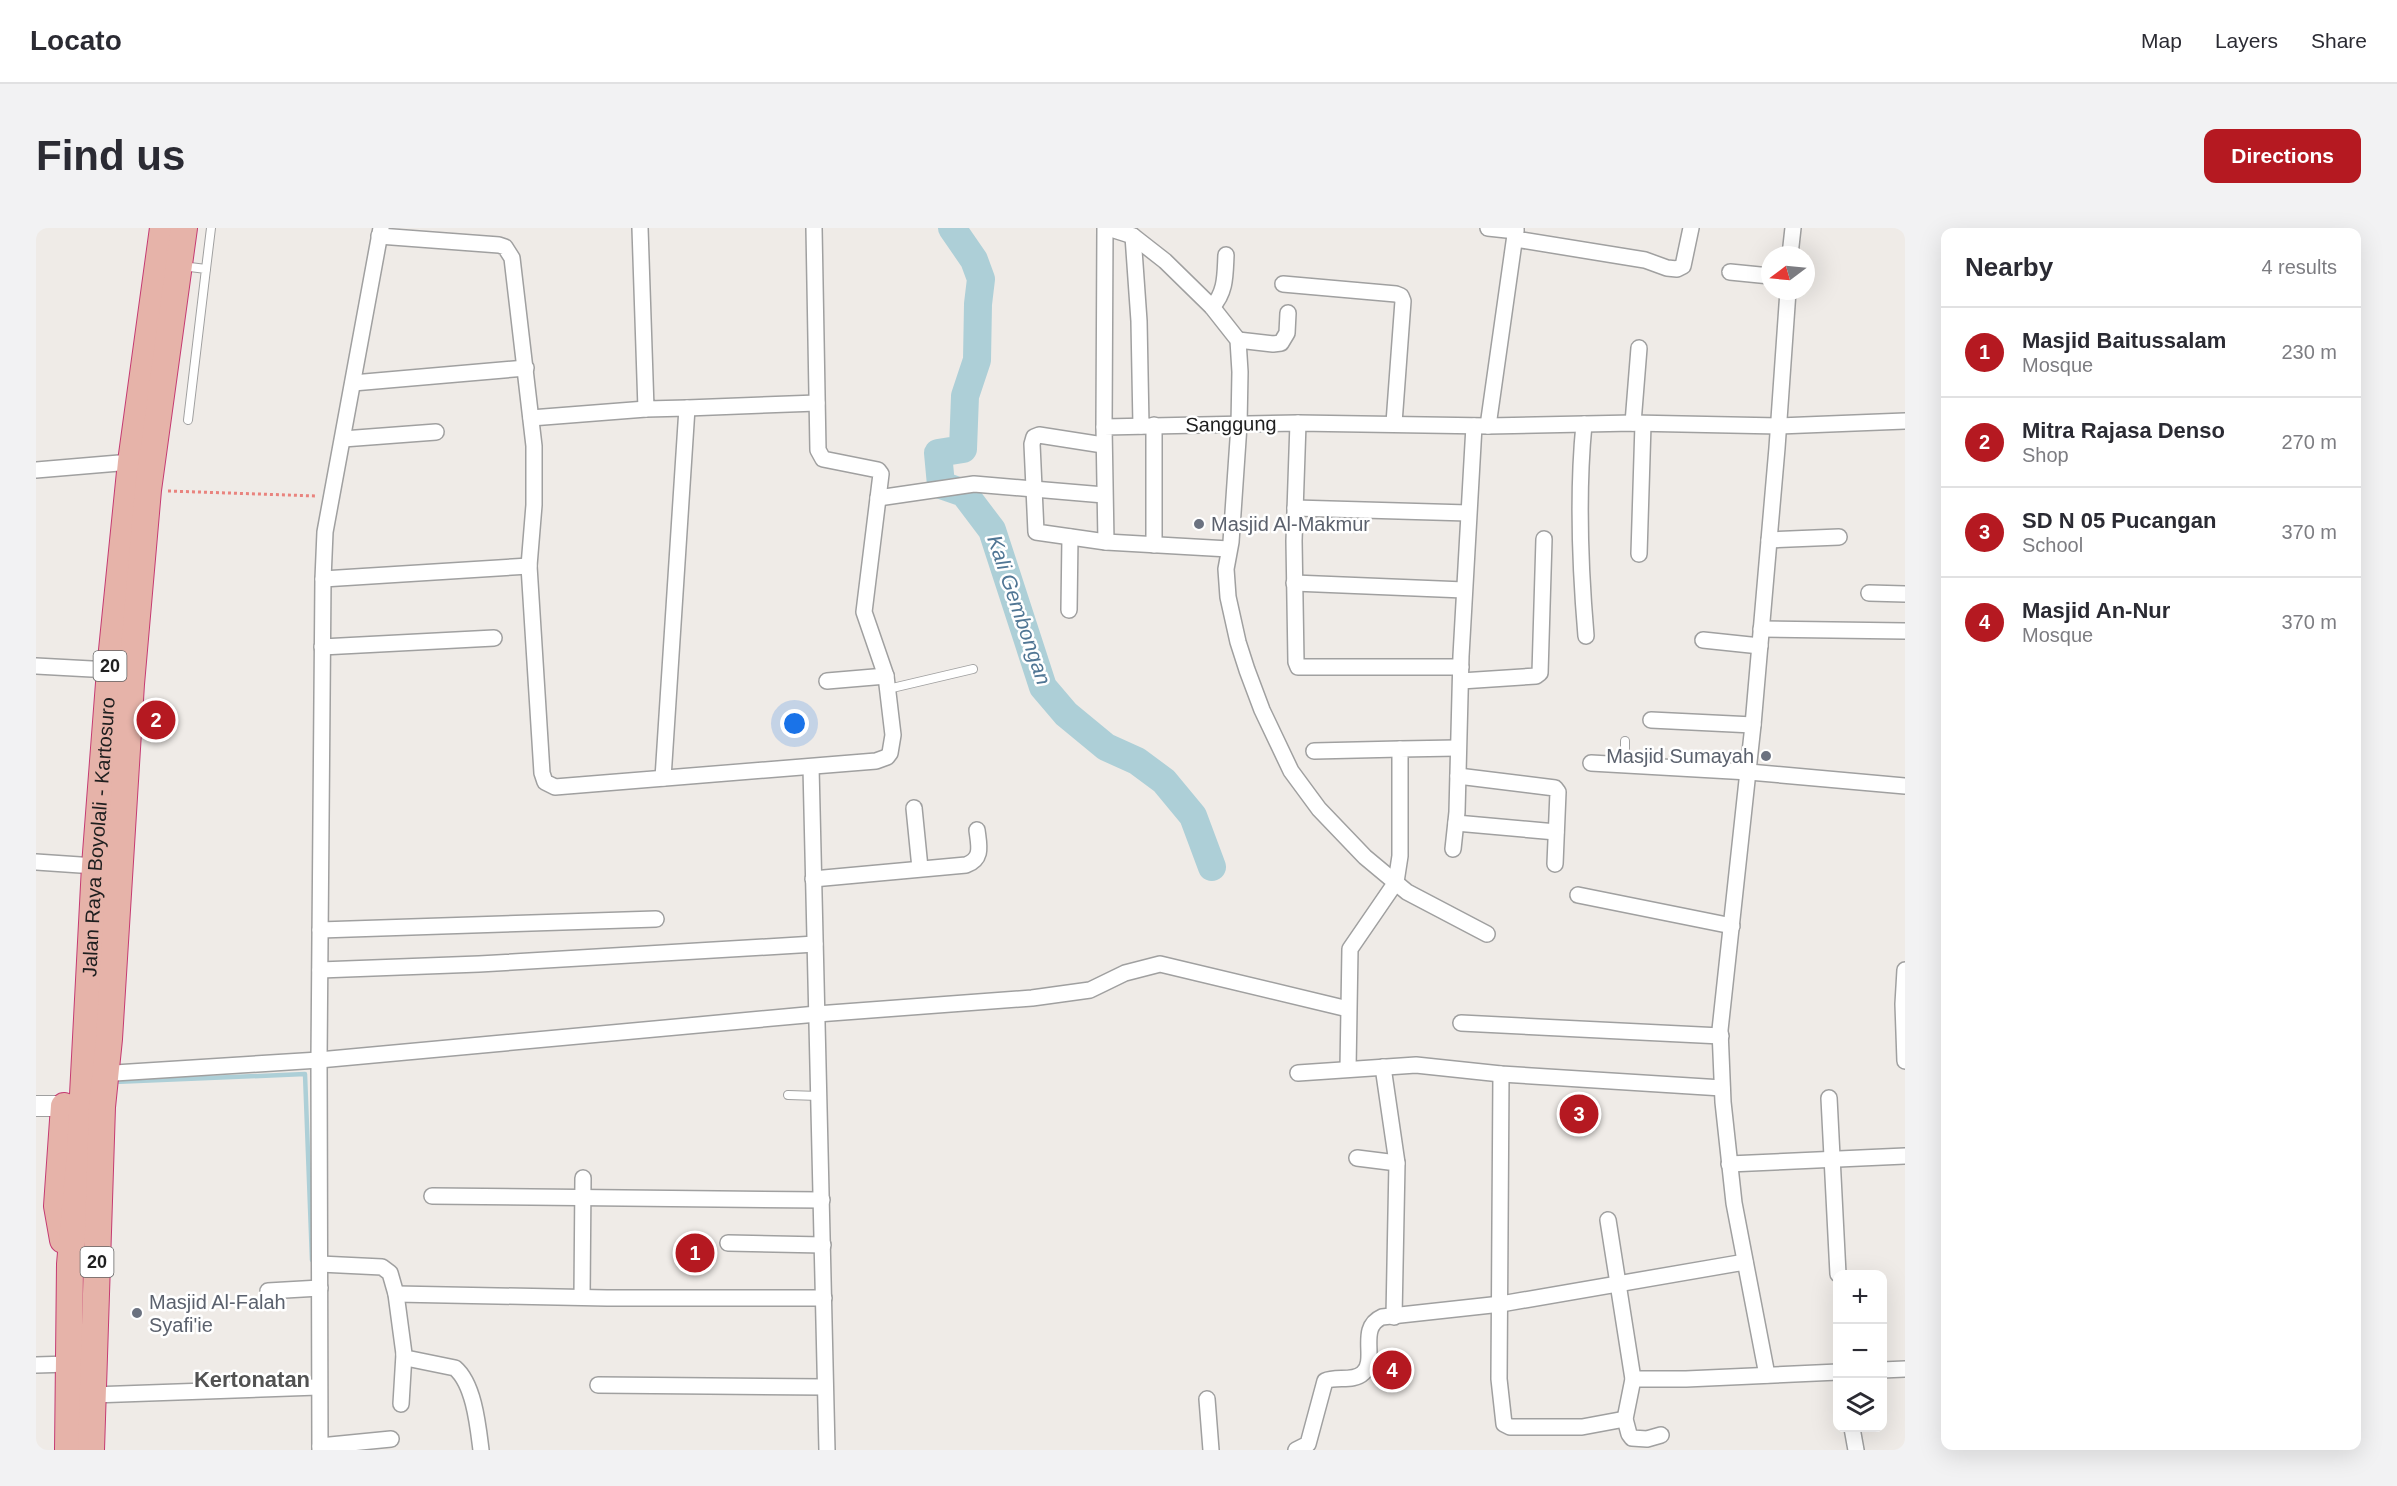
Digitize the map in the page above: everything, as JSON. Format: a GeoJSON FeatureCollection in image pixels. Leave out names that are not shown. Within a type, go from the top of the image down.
{"type":"FeatureCollection","features":[{"type":"Feature","properties":{"kind":"highway","name":"Jalan Raya Boyolali - Kartosuro"},"geometry":{"type":"LineString","coordinates":[[91,1450],[93,1395],[83,1106],[94,1074],[130,695],[168,264],[163,228]]}},
{"type":"Feature","properties":{"kind":"highway","name":"Jalan Raya Boyolali - Kartosuro"},"geometry":{"type":"LineString","coordinates":[[94,1074],[95,866],[110,670],[131,462],[168,264],[184,228]]}},
{"type":"Feature","properties":{"kind":"highway","name":"20"},"geometry":{"type":"LineString","coordinates":[[68,1450],[70,1264],[60,1230],[57,1206],[83,1106]]}},
{"type":"Feature","properties":{"kind":"street"},"geometry":{"type":"LineString","coordinates":[[640,228],[645,409]]}},
{"type":"Feature","properties":{"kind":"street"},"geometry":{"type":"LineString","coordinates":[[391,1439],[320,1448],[315,1288],[320,1264],[319,1060],[325,532],[380,232],[505,247],[510,254],[514,268],[526,369],[535,467],[529,566],[542,773],[544,780],[555,787],[811,767],[876,761],[887,757],[893,735],[887,682],[864,612],[881,474],[879,471],[824,459],[817,447],[814,228]]}},
{"type":"Feature","properties":{"kind":"street"},"geometry":{"type":"LineString","coordinates":[[1106,543],[1103,445],[1106,228],[1133,236],[1165,261],[1212,307],[1238,340],[1239,425],[1226,569],[1228,597],[1238,642],[1262,710],[1291,771],[1319,809],[1365,857],[1407,892],[1487,934]]}},
{"type":"Feature","properties":{"kind":"street"},"geometry":{"type":"LineString","coordinates":[[1488,228],[1644,260],[1676,269],[1683,266],[1691,228]]}},
{"type":"Feature","properties":{"kind":"street"},"geometry":{"type":"LineString","coordinates":[[1792,246],[1793,228]]}},
{"type":"Feature","properties":{"kind":"street"},"geometry":{"type":"LineString","coordinates":[[1453,849],[1468,513],[1481,426],[1516,233]]}},
{"type":"Feature","properties":{"kind":"street"},"geometry":{"type":"LineString","coordinates":[[1133,236],[1154,545]]}},
{"type":"Feature","properties":{"kind":"street"},"geometry":{"type":"LineString","coordinates":[[1212,307],[1221,298],[1226,255]]}},
{"type":"Feature","properties":{"kind":"street"},"geometry":{"type":"LineString","coordinates":[[1731,272],[1761,275]]}},
{"type":"Feature","properties":{"kind":"street"},"geometry":{"type":"LineString","coordinates":[[1283,285],[1396,294],[1402,297],[1394,423]]}},
{"type":"Feature","properties":{"kind":"street"},"geometry":{"type":"LineString","coordinates":[[1767,1375],[1734,1203],[1722,1088],[1721,1028],[1754,725],[1787,300]]}},
{"type":"Feature","properties":{"kind":"street"},"geometry":{"type":"LineString","coordinates":[[1238,340],[1281,343],[1287,333],[1288,313]]}},
{"type":"Feature","properties":{"kind":"street"},"geometry":{"type":"LineString","coordinates":[[1639,348],[1640,554]]}},
{"type":"Feature","properties":{"kind":"street"},"geometry":{"type":"LineString","coordinates":[[353,383],[526,369]]}},
{"type":"Feature","properties":{"kind":"street"},"geometry":{"type":"LineString","coordinates":[[531,418],[645,409],[817,403]]}},
{"type":"Feature","properties":{"kind":"street"},"geometry":{"type":"LineString","coordinates":[[663,778],[687,408]]}},
{"type":"Feature","properties":{"kind":"street","name":"Sanggung"},"geometry":{"type":"LineString","coordinates":[[1104,427],[1298,423],[1481,426],[1584,424],[1779,426],[1905,422]]}},
{"type":"Feature","properties":{"kind":"street"},"geometry":{"type":"LineString","coordinates":[[1298,423],[1294,583],[1298,667],[1536,676],[1540,673],[1544,539]]}},
{"type":"Feature","properties":{"kind":"street"},"geometry":{"type":"LineString","coordinates":[[1584,424],[1581,459],[1580,569],[1586,636]]}},
{"type":"Feature","properties":{"kind":"street"},"geometry":{"type":"LineString","coordinates":[[343,439],[436,432]]}},
{"type":"Feature","properties":{"kind":"street"},"geometry":{"type":"LineString","coordinates":[[1103,445],[1035,436],[1032,444],[1035,532],[1106,543],[1229,549]]}},
{"type":"Feature","properties":{"kind":"street"},"geometry":{"type":"LineString","coordinates":[[36,470],[131,462]]}},
{"type":"Feature","properties":{"kind":"street"},"geometry":{"type":"LineString","coordinates":[[878,498],[974,484],[1104,495]]}},
{"type":"Feature","properties":{"kind":"street"},"geometry":{"type":"LineString","coordinates":[[1295,508],[1468,513]]}},
{"type":"Feature","properties":{"kind":"street"},"geometry":{"type":"LineString","coordinates":[[1069,610],[1070,537]]}},
{"type":"Feature","properties":{"kind":"street"},"geometry":{"type":"LineString","coordinates":[[1769,540],[1839,537]]}},
{"type":"Feature","properties":{"kind":"street"},"geometry":{"type":"LineString","coordinates":[[323,579],[529,566]]}},
{"type":"Feature","properties":{"kind":"street"},"geometry":{"type":"LineString","coordinates":[[1294,583],[1464,590]]}},
{"type":"Feature","properties":{"kind":"street"},"geometry":{"type":"LineString","coordinates":[[1869,593],[1905,594]]}},
{"type":"Feature","properties":{"kind":"street"},"geometry":{"type":"LineString","coordinates":[[1761,629],[1905,631]]}},
{"type":"Feature","properties":{"kind":"street"},"geometry":{"type":"LineString","coordinates":[[322,647],[494,638]]}},
{"type":"Feature","properties":{"kind":"street"},"geometry":{"type":"LineString","coordinates":[[1703,640],[1760,646]]}},
{"type":"Feature","properties":{"kind":"street"},"geometry":{"type":"LineString","coordinates":[[36,666],[110,670]]}},
{"type":"Feature","properties":{"kind":"street"},"geometry":{"type":"LineString","coordinates":[[827,681],[887,682]]}},
{"type":"Feature","properties":{"kind":"street"},"geometry":{"type":"LineString","coordinates":[[1651,720],[1754,725]]}},
{"type":"Feature","properties":{"kind":"street"},"geometry":{"type":"LineString","coordinates":[[1314,751],[1457,748]]}},
{"type":"Feature","properties":{"kind":"street"},"geometry":{"type":"LineString","coordinates":[[1348,1069],[1350,949],[1396,882],[1400,856],[1400,749]]}},
{"type":"Feature","properties":{"kind":"street"},"geometry":{"type":"LineString","coordinates":[[1591,763],[1749,772],[1905,786]]}},
{"type":"Feature","properties":{"kind":"street"},"geometry":{"type":"LineString","coordinates":[[811,767],[827,1450]]}},
{"type":"Feature","properties":{"kind":"street"},"geometry":{"type":"LineString","coordinates":[[1458,776],[1554,787],[1558,792],[1555,864]]}},
{"type":"Feature","properties":{"kind":"street"},"geometry":{"type":"LineString","coordinates":[[914,808],[920,868]]}},
{"type":"Feature","properties":{"kind":"street"},"geometry":{"type":"LineString","coordinates":[[1455,823],[1556,832]]}},
{"type":"Feature","properties":{"kind":"street"},"geometry":{"type":"LineString","coordinates":[[813,879],[966,865],[975,862],[978,856],[977,830]]}},
{"type":"Feature","properties":{"kind":"street"},"geometry":{"type":"LineString","coordinates":[[36,862],[95,866]]}},
{"type":"Feature","properties":{"kind":"street"},"geometry":{"type":"LineString","coordinates":[[1578,895],[1732,926]]}},
{"type":"Feature","properties":{"kind":"street"},"geometry":{"type":"LineString","coordinates":[[320,930],[656,919]]}},
{"type":"Feature","properties":{"kind":"street"},"geometry":{"type":"LineString","coordinates":[[320,970],[491,963],[815,944]]}},
{"type":"Feature","properties":{"kind":"street"},"geometry":{"type":"LineString","coordinates":[[94,1074],[319,1060],[817,1014],[1076,993],[1090,990],[1125,973],[1160,964],[1348,1009]]}},
{"type":"Feature","properties":{"kind":"street"},"geometry":{"type":"LineString","coordinates":[[1905,970],[1903,1017],[1905,1061]]}},
{"type":"Feature","properties":{"kind":"street"},"geometry":{"type":"LineString","coordinates":[[1461,1023],[1721,1028]]}},
{"type":"Feature","properties":{"kind":"street"},"geometry":{"type":"LineString","coordinates":[[1298,1073],[1416,1065],[1501,1074],[1722,1088]]}},
{"type":"Feature","properties":{"kind":"street"},"geometry":{"type":"LineString","coordinates":[[1383,1067],[1397,1163],[1394,1317]]}},
{"type":"Feature","properties":{"kind":"street"},"geometry":{"type":"LineString","coordinates":[[1501,1074],[1499,1379],[1504,1424],[1510,1427],[1582,1427],[1625,1419]]}},
{"type":"Feature","properties":{"kind":"street"},"geometry":{"type":"LineString","coordinates":[[1829,1098],[1838,1270]]}},
{"type":"Feature","properties":{"kind":"street"},"geometry":{"type":"LineString","coordinates":[[36,1107],[83,1106]]}},
{"type":"Feature","properties":{"kind":"street"},"geometry":{"type":"LineString","coordinates":[[1729,1164],[1905,1156]]}},
{"type":"Feature","properties":{"kind":"street"},"geometry":{"type":"LineString","coordinates":[[1357,1158],[1397,1163]]}},
{"type":"Feature","properties":{"kind":"street"},"geometry":{"type":"LineString","coordinates":[[582,1297],[584,1178]]}},
{"type":"Feature","properties":{"kind":"street"},"geometry":{"type":"LineString","coordinates":[[432,1197],[822,1200]]}},
{"type":"Feature","properties":{"kind":"street"},"geometry":{"type":"LineString","coordinates":[[1608,1220],[1633,1379],[1625,1419],[1632,1438],[1647,1439],[1661,1435]]}},
{"type":"Feature","properties":{"kind":"street"},"geometry":{"type":"LineString","coordinates":[[728,1243],[823,1245]]}},
{"type":"Feature","properties":{"kind":"street"},"geometry":{"type":"LineString","coordinates":[[1296,1450],[1306,1447],[1324,1384],[1329,1379],[1357,1377],[1364,1373],[1367,1367],[1371,1324],[1382,1317],[1500,1304],[1745,1262]]}},
{"type":"Feature","properties":{"kind":"street"},"geometry":{"type":"LineString","coordinates":[[320,1264],[387,1269],[390,1273],[396,1294],[404,1354],[401,1404]]}},
{"type":"Feature","properties":{"kind":"street"},"geometry":{"type":"LineString","coordinates":[[268,1291],[315,1288]]}},
{"type":"Feature","properties":{"kind":"street"},"geometry":{"type":"LineString","coordinates":[[396,1294],[824,1298]]}},
{"type":"Feature","properties":{"kind":"street"},"geometry":{"type":"LineString","coordinates":[[404,1354],[406,1358],[455,1368],[460,1372],[469,1387],[481,1450]]}},
{"type":"Feature","properties":{"kind":"street"},"geometry":{"type":"LineString","coordinates":[[36,1365],[69,1364]]}},
{"type":"Feature","properties":{"kind":"street"},"geometry":{"type":"LineString","coordinates":[[1887,1370],[1905,1369]]}},
{"type":"Feature","properties":{"kind":"street"},"geometry":{"type":"LineString","coordinates":[[1633,1379],[1833,1372]]}},
{"type":"Feature","properties":{"kind":"street"},"geometry":{"type":"LineString","coordinates":[[598,1385],[824,1387]]}},
{"type":"Feature","properties":{"kind":"street"},"geometry":{"type":"LineString","coordinates":[[93,1395],[318,1386]]}},
{"type":"Feature","properties":{"kind":"street"},"geometry":{"type":"LineString","coordinates":[[1207,1399],[1210,1450]]}},
{"type":"Feature","properties":{"kind":"street"},"geometry":{"type":"LineString","coordinates":[[1853,1432],[1856,1450]]}},
{"type":"Feature","properties":{"kind":"lane"},"geometry":{"type":"LineString","coordinates":[[188,420],[211,228]]}},
{"type":"Feature","properties":{"kind":"lane"},"geometry":{"type":"LineString","coordinates":[[168,264],[206,269]]}},
{"type":"Feature","properties":{"kind":"lane"},"geometry":{"type":"LineString","coordinates":[[887,682],[973,669]]}},
{"type":"Feature","properties":{"kind":"lane"},"geometry":{"type":"LineString","coordinates":[[1625,741],[1625,764]]}},
{"type":"Feature","properties":{"kind":"lane"},"geometry":{"type":"LineString","coordinates":[[788,1095],[819,1096]]}},
{"type":"Feature","properties":{"kind":"path"},"geometry":{"type":"LineString","coordinates":[[148,490],[331,496]]}},
{"type":"Feature","properties":{"kind":"waterway","name":"Kali Gembongan"},"geometry":{"type":"LineString","coordinates":[[952,228],[974,260],[981,279],[977,360],[965,396],[963,449],[938,453],[941,485],[964,493],[992,530],[1043,687],[1066,714],[1106,747],[1137,761],[1164,781],[1193,816],[1212,867]]}},
{"type":"Feature","properties":{"kind":"waterway"},"geometry":{"type":"LineString","coordinates":[[114,1082],[305,1074],[312,1260]]}},
{"type":"Feature","properties":{"kind":"place","name":"Masjid Al-Makmur"},"geometry":{"type":"Point","coordinates":[1199,524]}},
{"type":"Feature","properties":{"kind":"place","name":"Mitra Rajasa Denso"},"geometry":{"type":"Point","coordinates":[156,720]}},
{"type":"Feature","properties":{"kind":"place","name":"Masjid Sumayah"},"geometry":{"type":"Point","coordinates":[1766,756]}},
{"type":"Feature","properties":{"kind":"place","name":"SD N 05 Pucangan"},"geometry":{"type":"Point","coordinates":[1579,1114]}},
{"type":"Feature","properties":{"kind":"place","name":"Masjid Baitussalam"},"geometry":{"type":"Point","coordinates":[695,1253]}},
{"type":"Feature","properties":{"kind":"place","name":"Masjid Al-Falah Syafi'ie"},"geometry":{"type":"Point","coordinates":[137,1313]}},
{"type":"Feature","properties":{"kind":"place","name":"Masjid An-Nur"},"geometry":{"type":"Point","coordinates":[1392,1370]}},
{"type":"Feature","properties":{"kind":"district","name":"Kertonatan"},"geometry":{"type":"Point","coordinates":[252,1379]}}]}
